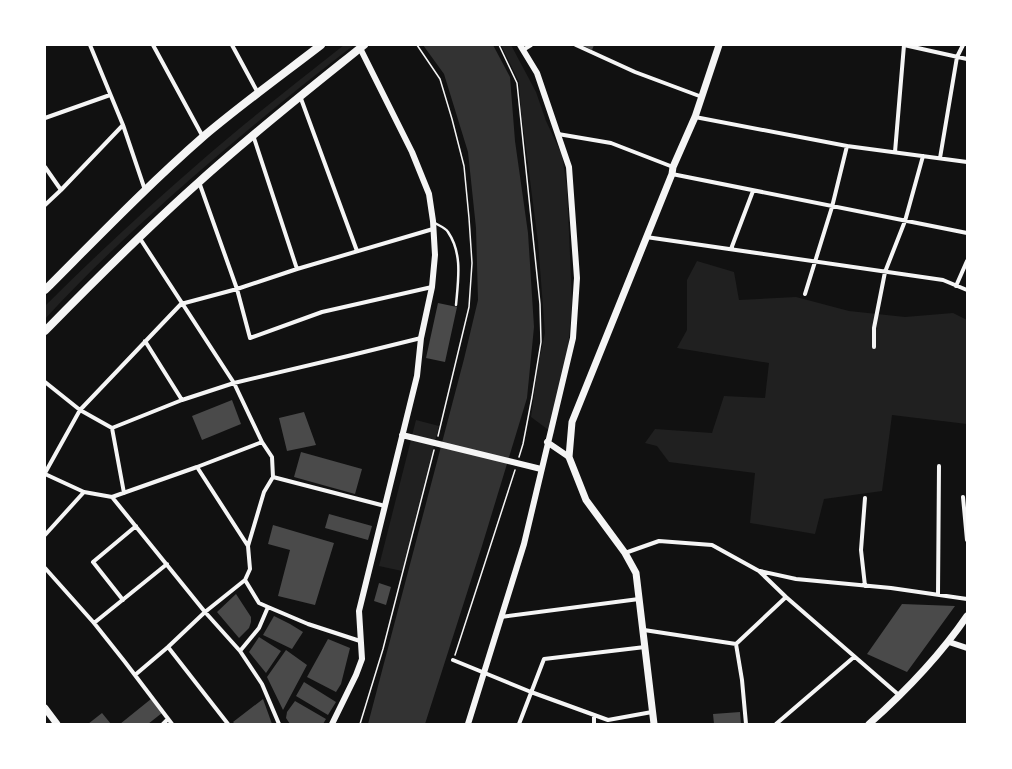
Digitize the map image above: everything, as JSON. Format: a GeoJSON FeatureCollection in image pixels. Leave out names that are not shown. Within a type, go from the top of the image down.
{"type":"FeatureCollection","features":[{"type":"Feature","properties":{"kind":"highway"},"geometry":{"type":"LineString","coordinates":[[45,290],[145,191],[203,138],[258,93],[321,45]]}},
{"type":"Feature","properties":{"kind":"highway"},"geometry":{"type":"LineString","coordinates":[[45,331],[109,265],[199,181],[300,96],[362,47]]}},
{"type":"Feature","properties":{"kind":"main road"},"geometry":{"type":"LineString","coordinates":[[654,724],[636,573],[625,554],[586,500],[569,457],[572,422],[672,174],[673,167],[695,117],[719,45]]}},
{"type":"Feature","properties":{"kind":"main road"},"geometry":{"type":"LineString","coordinates":[[869,724],[900,696],[949,642],[967,616]]}},
{"type":"Feature","properties":{"kind":"main road"},"geometry":{"type":"LineString","coordinates":[[45,708],[57,724]]}},
{"type":"Feature","properties":{"kind":"street"},"geometry":{"type":"LineString","coordinates":[[90,45],[123,125],[145,191]]}},
{"type":"Feature","properties":{"kind":"street"},"geometry":{"type":"LineString","coordinates":[[153,45],[203,138]]}},
{"type":"Feature","properties":{"kind":"street"},"geometry":{"type":"LineString","coordinates":[[232,45],[258,93]]}},
{"type":"Feature","properties":{"kind":"street"},"geometry":{"type":"LineString","coordinates":[[468,724],[485,672],[500,617],[524,544],[547,442],[573,338],[576,278],[569,167],[537,73],[522,48],[531,45]]}},
{"type":"Feature","properties":{"kind":"street"},"geometry":{"type":"LineString","coordinates":[[576,45],[635,72],[702,97]]}},
{"type":"Feature","properties":{"kind":"street"},"geometry":{"type":"LineString","coordinates":[[895,152],[904,45],[967,59]]}},
{"type":"Feature","properties":{"kind":"street"},"geometry":{"type":"LineString","coordinates":[[940,158],[957,57],[963,45]]}},
{"type":"Feature","properties":{"kind":"street"},"geometry":{"type":"LineString","coordinates":[[332,724],[356,675],[362,659],[359,611],[417,376],[421,338],[432,287],[435,255],[433,221],[429,194],[417,164],[362,47]]}},
{"type":"Feature","properties":{"kind":"street"},"geometry":{"type":"LineString","coordinates":[[45,118],[110,95]]}},
{"type":"Feature","properties":{"kind":"street"},"geometry":{"type":"LineString","coordinates":[[300,96],[357,251]]}},
{"type":"Feature","properties":{"kind":"street"},"geometry":{"type":"LineString","coordinates":[[695,117],[847,146],[967,162]]}},
{"type":"Feature","properties":{"kind":"street"},"geometry":{"type":"LineString","coordinates":[[45,205],[123,125]]}},
{"type":"Feature","properties":{"kind":"street"},"geometry":{"type":"LineString","coordinates":[[558,134],[611,143],[673,167]]}},
{"type":"Feature","properties":{"kind":"street"},"geometry":{"type":"LineString","coordinates":[[253,135],[297,269]]}},
{"type":"Feature","properties":{"kind":"street"},"geometry":{"type":"LineString","coordinates":[[805,294],[832,207],[847,146]]}},
{"type":"Feature","properties":{"kind":"street"},"geometry":{"type":"LineString","coordinates":[[874,347],[874,328],[885,272],[905,221],[923,156]]}},
{"type":"Feature","properties":{"kind":"street"},"geometry":{"type":"LineString","coordinates":[[45,167],[61,190]]}},
{"type":"Feature","properties":{"kind":"street"},"geometry":{"type":"LineString","coordinates":[[672,174],[967,233]]}},
{"type":"Feature","properties":{"kind":"street"},"geometry":{"type":"LineString","coordinates":[[199,181],[237,289],[250,338],[322,312],[432,287]]}},
{"type":"Feature","properties":{"kind":"street"},"geometry":{"type":"LineString","coordinates":[[731,249],[753,191]]}},
{"type":"Feature","properties":{"kind":"street"},"geometry":{"type":"LineString","coordinates":[[262,442],[112,497],[84,492],[45,474],[80,410],[181,304],[237,289],[297,269],[433,229]]}},
{"type":"Feature","properties":{"kind":"street"},"geometry":{"type":"LineString","coordinates":[[135,675],[168,647],[205,612],[245,580],[250,570],[248,546],[253,524],[264,492],[273,478],[272,457],[262,442],[234,383],[181,304],[139,237]]}},
{"type":"Feature","properties":{"kind":"street"},"geometry":{"type":"LineString","coordinates":[[646,237],[942,280],[967,290]]}},
{"type":"Feature","properties":{"kind":"street"},"geometry":{"type":"LineString","coordinates":[[956,286],[967,261]]}},
{"type":"Feature","properties":{"kind":"street"},"geometry":{"type":"LineString","coordinates":[[112,428],[182,400],[234,383],[421,338]]}},
{"type":"Feature","properties":{"kind":"street"},"geometry":{"type":"LineString","coordinates":[[145,341],[182,400]]}},
{"type":"Feature","properties":{"kind":"street"},"geometry":{"type":"LineString","coordinates":[[45,382],[80,410],[112,428]]}},
{"type":"Feature","properties":{"kind":"street"},"geometry":{"type":"LineString","coordinates":[[112,428],[124,493]]}},
{"type":"Feature","properties":{"kind":"street"},"geometry":{"type":"LineString","coordinates":[[402,435],[541,469]]}},
{"type":"Feature","properties":{"kind":"street"},"geometry":{"type":"LineString","coordinates":[[547,442],[569,457]]}},
{"type":"Feature","properties":{"kind":"street"},"geometry":{"type":"LineString","coordinates":[[938,595],[939,466]]}},
{"type":"Feature","properties":{"kind":"street"},"geometry":{"type":"LineString","coordinates":[[197,467],[248,546]]}},
{"type":"Feature","properties":{"kind":"street"},"geometry":{"type":"LineString","coordinates":[[273,478],[385,506]]}},
{"type":"Feature","properties":{"kind":"street"},"geometry":{"type":"LineString","coordinates":[[45,536],[84,492]]}},
{"type":"Feature","properties":{"kind":"street"},"geometry":{"type":"LineString","coordinates":[[112,497],[205,612],[240,651],[262,684],[279,724]]}},
{"type":"Feature","properties":{"kind":"street"},"geometry":{"type":"LineString","coordinates":[[963,497],[967,540]]}},
{"type":"Feature","properties":{"kind":"street"},"geometry":{"type":"LineString","coordinates":[[865,498],[861,550],[865,586]]}},
{"type":"Feature","properties":{"kind":"street"},"geometry":{"type":"LineString","coordinates":[[123,600],[93,562],[136,526]]}},
{"type":"Feature","properties":{"kind":"street"},"geometry":{"type":"LineString","coordinates":[[625,554],[659,541],[712,545],[759,571],[786,597],[900,696]]}},
{"type":"Feature","properties":{"kind":"street"},"geometry":{"type":"LineString","coordinates":[[94,623],[167,564]]}},
{"type":"Feature","properties":{"kind":"street"},"geometry":{"type":"LineString","coordinates":[[45,568],[94,623],[172,724]]}},
{"type":"Feature","properties":{"kind":"street"},"geometry":{"type":"LineString","coordinates":[[759,571],[796,579],[967,599]]}},
{"type":"Feature","properties":{"kind":"street"},"geometry":{"type":"LineString","coordinates":[[245,580],[259,603],[308,624],[360,641]]}},
{"type":"Feature","properties":{"kind":"street"},"geometry":{"type":"LineString","coordinates":[[736,644],[786,597]]}},
{"type":"Feature","properties":{"kind":"street"},"geometry":{"type":"LineString","coordinates":[[500,617],[640,599]]}},
{"type":"Feature","properties":{"kind":"street"},"geometry":{"type":"LineString","coordinates":[[240,651],[259,628],[268,607]]}},
{"type":"Feature","properties":{"kind":"street"},"geometry":{"type":"LineString","coordinates":[[644,630],[736,644]]}},
{"type":"Feature","properties":{"kind":"street"},"geometry":{"type":"LineString","coordinates":[[949,642],[967,648]]}},
{"type":"Feature","properties":{"kind":"street"},"geometry":{"type":"LineString","coordinates":[[736,644],[742,680],[746,724]]}},
{"type":"Feature","properties":{"kind":"street"},"geometry":{"type":"LineString","coordinates":[[168,647],[228,724]]}},
{"type":"Feature","properties":{"kind":"street"},"geometry":{"type":"LineString","coordinates":[[519,724],[544,659],[644,647]]}},
{"type":"Feature","properties":{"kind":"street"},"geometry":{"type":"LineString","coordinates":[[776,724],[854,657]]}},
{"type":"Feature","properties":{"kind":"street"},"geometry":{"type":"LineString","coordinates":[[453,660],[531,692],[608,720],[652,712]]}},
{"type":"Feature","properties":{"kind":"street"},"geometry":{"type":"LineString","coordinates":[[594,715],[594,724]]}},
{"type":"Feature","properties":{"kind":"street"},"geometry":{"type":"LineString","coordinates":[[162,724],[168,719]]}},
{"type":"Feature","properties":{"kind":"lane"},"geometry":{"type":"LineString","coordinates":[[433,221],[448,231],[455,247],[459,267],[456,305]]}},
{"type":"Feature","properties":{"kind":"path"},"geometry":{"type":"LineString","coordinates":[[416,45],[440,79],[464,166],[470,218],[472,263],[469,307],[436,442]]}},
{"type":"Feature","properties":{"kind":"path"},"geometry":{"type":"LineString","coordinates":[[499,45],[517,83],[540,296],[541,342],[523,444],[518,458]]}},
{"type":"Feature","properties":{"kind":"path"},"geometry":{"type":"LineString","coordinates":[[360,724],[387,634],[434,450]]}},
{"type":"Feature","properties":{"kind":"path"},"geometry":{"type":"LineString","coordinates":[[453,660],[482,576],[516,466]]}},
{"type":"Feature","properties":{"kind":"shaded area"},"geometry":{"type":"Polygon","coordinates":[[[344,45],[354,45],[260,120],[169,198],[75,287],[45,319],[45,306],[141,215],[200,162],[344,45]]]}},
{"type":"Feature","properties":{"kind":"shaded area"},"geometry":{"type":"Polygon","coordinates":[[[423,45],[493,45],[510,77],[515,141],[528,233],[534,327],[527,398],[482,546],[425,724],[368,724],[464,359],[478,300],[476,228],[468,152],[444,74],[423,45]]]}},
{"type":"Feature","properties":{"kind":"shaded area"},"geometry":{"type":"Polygon","coordinates":[[[501,45],[511,45],[536,92],[546,121],[562,155],[567,188],[572,300],[568,352],[554,434],[531,417],[538,365],[545,333],[538,242],[521,110],[519,82],[501,45]]]}},
{"type":"Feature","properties":{"kind":"shaded area"},"geometry":{"type":"Polygon","coordinates":[[[697,261],[734,272],[739,300],[796,297],[849,311],[905,317],[953,313],[967,320],[967,424],[892,415],[882,491],[824,499],[815,534],[750,523],[755,473],[669,462],[657,446],[645,443],[655,429],[712,433],[724,396],[765,398],[769,363],[677,348],[687,330],[687,280],[697,261]]]}},
{"type":"Feature","properties":{"kind":"shaded area"},"geometry":{"type":"Polygon","coordinates":[[[416,420],[439,426],[402,571],[379,566],[416,420]]]}},
{"type":"Feature","properties":{"kind":"building"},"geometry":{"type":"Polygon","coordinates":[[[582,45],[594,45],[592,50],[582,45]]]}},
{"type":"Feature","properties":{"kind":"building"},"geometry":{"type":"Polygon","coordinates":[[[438,303],[457,307],[445,362],[426,358],[438,303]]]}},
{"type":"Feature","properties":{"kind":"building"},"geometry":{"type":"Polygon","coordinates":[[[232,400],[241,424],[202,440],[192,416],[232,400]]]}},
{"type":"Feature","properties":{"kind":"building"},"geometry":{"type":"Polygon","coordinates":[[[304,412],[316,445],[287,451],[279,418],[304,412]]]}},
{"type":"Feature","properties":{"kind":"building"},"geometry":{"type":"Polygon","coordinates":[[[301,452],[362,469],[355,494],[294,477],[301,452]]]}},
{"type":"Feature","properties":{"kind":"building"},"geometry":{"type":"Polygon","coordinates":[[[329,514],[372,526],[368,540],[325,528],[329,514]]]}},
{"type":"Feature","properties":{"kind":"building"},"geometry":{"type":"Polygon","coordinates":[[[273,525],[334,543],[315,605],[278,596],[290,550],[268,544],[273,525]]]}},
{"type":"Feature","properties":{"kind":"building"},"geometry":{"type":"Polygon","coordinates":[[[379,583],[391,587],[386,605],[374,601],[379,583]]]}},
{"type":"Feature","properties":{"kind":"building"},"geometry":{"type":"Polygon","coordinates":[[[236,594],[251,617],[249,628],[239,638],[217,612],[236,594]]]}},
{"type":"Feature","properties":{"kind":"building"},"geometry":{"type":"Polygon","coordinates":[[[902,604],[955,606],[907,672],[867,654],[902,604]]]}},
{"type":"Feature","properties":{"kind":"building"},"geometry":{"type":"Polygon","coordinates":[[[274,616],[303,632],[292,649],[263,635],[274,616]]]}},
{"type":"Feature","properties":{"kind":"building"},"geometry":{"type":"Polygon","coordinates":[[[259,637],[281,651],[266,673],[249,652],[259,637]]]}},
{"type":"Feature","properties":{"kind":"building"},"geometry":{"type":"Polygon","coordinates":[[[328,639],[350,648],[341,684],[336,692],[307,677],[328,639]]]}},
{"type":"Feature","properties":{"kind":"building"},"geometry":{"type":"Polygon","coordinates":[[[286,650],[307,665],[283,710],[267,677],[286,650]]]}},
{"type":"Feature","properties":{"kind":"building"},"geometry":{"type":"Polygon","coordinates":[[[304,682],[336,702],[328,715],[296,696],[304,682]]]}},
{"type":"Feature","properties":{"kind":"building"},"geometry":{"type":"Polygon","coordinates":[[[151,699],[162,713],[148,724],[120,724],[151,699]]]}},
{"type":"Feature","properties":{"kind":"building"},"geometry":{"type":"Polygon","coordinates":[[[263,699],[272,724],[235,724],[233,722],[263,699]]]}},
{"type":"Feature","properties":{"kind":"building"},"geometry":{"type":"Polygon","coordinates":[[[295,701],[326,719],[323,724],[290,724],[286,718],[287,712],[295,701]]]}},
{"type":"Feature","properties":{"kind":"building"},"geometry":{"type":"Polygon","coordinates":[[[740,712],[741,724],[714,724],[713,714],[740,712]]]}},
{"type":"Feature","properties":{"kind":"building"},"geometry":{"type":"Polygon","coordinates":[[[102,713],[111,724],[88,724],[102,713]]]}}]}
